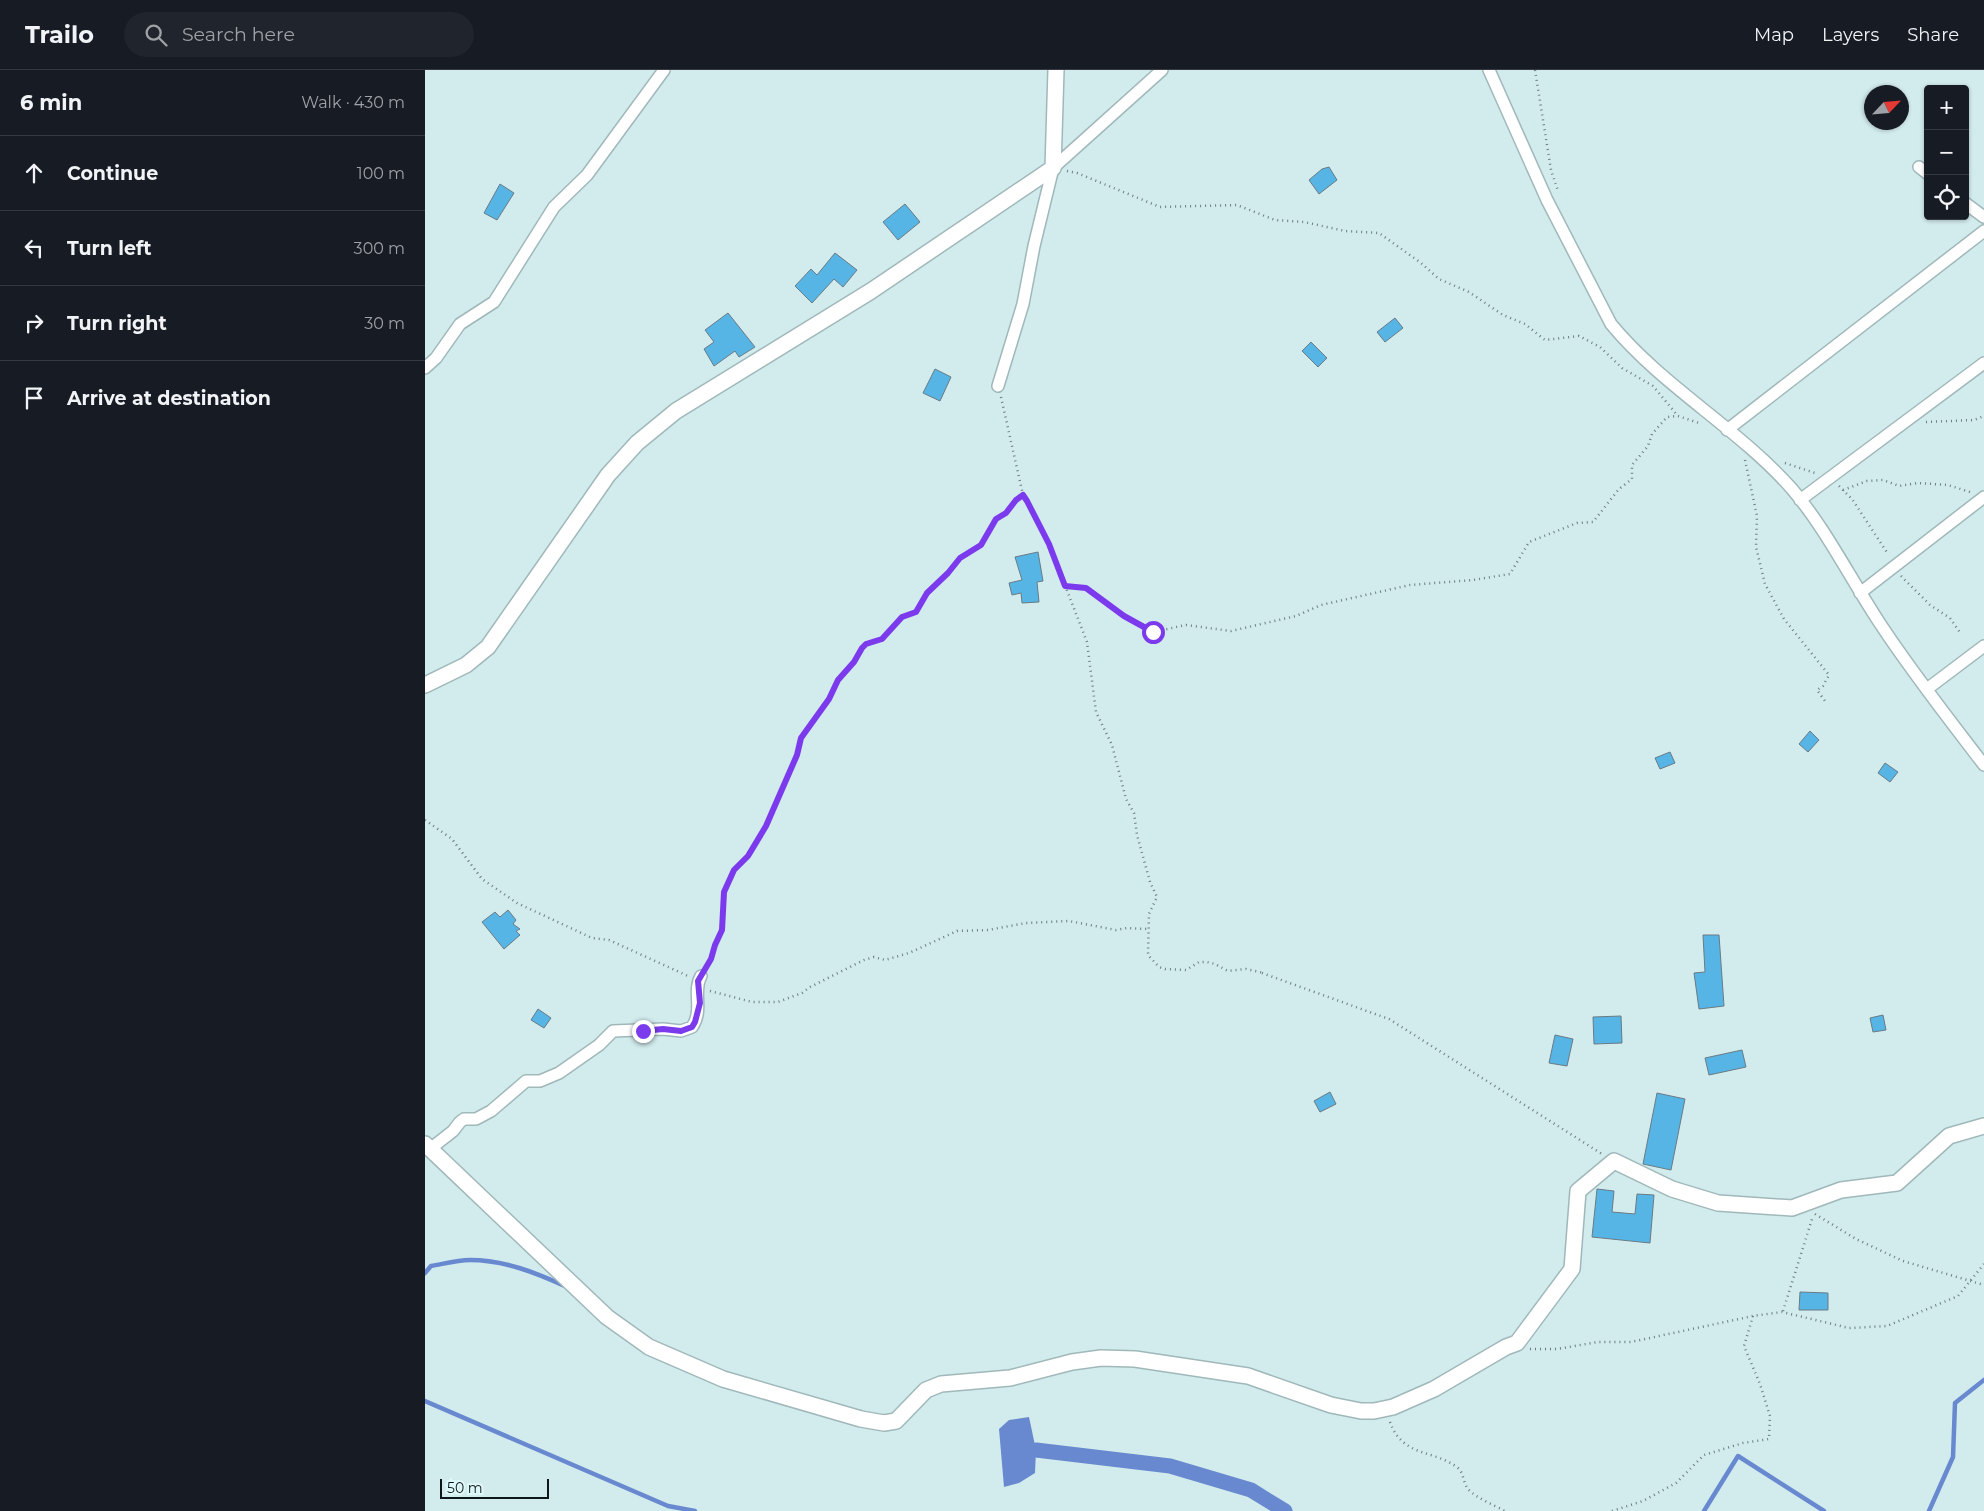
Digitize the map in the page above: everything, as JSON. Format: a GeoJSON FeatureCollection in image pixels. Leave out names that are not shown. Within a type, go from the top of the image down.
{"type":"FeatureCollection","features":[{"type":"Feature","properties":{"kind":"street"},"geometry":{"type":"LineString","coordinates":[[425,368],[436,358],[452,333],[464,319],[494,302],[554,207],[587,175],[664,70]]}},
{"type":"Feature","properties":{"kind":"street"},"geometry":{"type":"LineString","coordinates":[[998,386],[1023,304],[1034,246],[1053,168],[1057,70]]}},
{"type":"Feature","properties":{"kind":"street"},"geometry":{"type":"LineString","coordinates":[[425,685],[466,665],[488,646],[608,475],[644,438],[676,411],[871,291],[1053,168],[1163,70]]}},
{"type":"Feature","properties":{"kind":"street"},"geometry":{"type":"LineString","coordinates":[[1489,70],[1547,200],[1611,324],[1625,341],[1654,368],[1762,460],[1800,500],[1860,592],[1927,689],[1984,765]]}},
{"type":"Feature","properties":{"kind":"street"},"geometry":{"type":"LineString","coordinates":[[1969,206],[1984,217]]}},
{"type":"Feature","properties":{"kind":"street"},"geometry":{"type":"LineString","coordinates":[[1727,430],[1984,231]]}},
{"type":"Feature","properties":{"kind":"street"},"geometry":{"type":"LineString","coordinates":[[1800,500],[1984,363]]}},
{"type":"Feature","properties":{"kind":"street"},"geometry":{"type":"LineString","coordinates":[[1860,592],[1981,496]]}},
{"type":"Feature","properties":{"kind":"street"},"geometry":{"type":"LineString","coordinates":[[1927,689],[1984,646]]}},
{"type":"Feature","properties":{"kind":"street"},"geometry":{"type":"LineString","coordinates":[[701,976],[698,981],[699,1009],[692,1027],[681,1031],[663,1029],[613,1032],[559,1073],[540,1081],[526,1081],[491,1112],[476,1119],[465,1119],[459,1122],[453,1131],[427,1147],[607,1317],[649,1347],[723,1379],[861,1419],[884,1423],[896,1421],[926,1390],[941,1384],[1010,1378],[1072,1362],[1101,1358],[1135,1358],[1248,1376],[1331,1405],[1361,1411],[1385,1409],[1434,1389],[1506,1347],[1517,1343],[1572,1269],[1578,1191],[1614,1161],[1673,1189],[1718,1203],[1792,1208],[1841,1190],[1897,1183],[1949,1136],[1984,1126]]}},
{"type":"Feature","properties":{"kind":"path"},"geometry":{"type":"LineString","coordinates":[[1535,70],[1551,170],[1561,197]]}},
{"type":"Feature","properties":{"kind":"path"},"geometry":{"type":"LineString","coordinates":[[1053,168],[1077,173],[1160,207],[1237,206],[1275,220],[1304,222],[1345,230],[1379,233],[1421,263],[1439,279],[1469,292],[1503,316],[1525,324],[1545,340],[1579,336],[1600,347],[1622,368],[1653,386],[1678,416]]}},
{"type":"Feature","properties":{"kind":"path"},"geometry":{"type":"LineString","coordinates":[[998,386],[1011,433],[1023,495],[1049,544],[1087,642],[1096,712],[1112,745],[1126,799],[1134,813],[1137,835],[1150,882],[1157,897],[1149,914],[1148,955],[1159,967],[1186,970],[1199,962],[1207,962],[1221,966],[1228,971],[1246,969],[1262,973],[1389,1019],[1614,1161]]}},
{"type":"Feature","properties":{"kind":"path"},"geometry":{"type":"LineString","coordinates":[[1065,586],[1086,588],[1124,616],[1153,632],[1186,626],[1231,631],[1297,616],[1321,605],[1410,585],[1473,580],[1510,574],[1529,542],[1577,522],[1593,522],[1619,489],[1632,479],[1632,465],[1648,446],[1652,434],[1667,417],[1678,416],[1704,424]]}},
{"type":"Feature","properties":{"kind":"path"},"geometry":{"type":"LineString","coordinates":[[1924,422],[1974,420],[1984,416]]}},
{"type":"Feature","properties":{"kind":"path"},"geometry":{"type":"LineString","coordinates":[[1741,442],[1757,516],[1757,547],[1765,584],[1784,619],[1829,675],[1823,686],[1817,690],[1825,701]]}},
{"type":"Feature","properties":{"kind":"path"},"geometry":{"type":"LineString","coordinates":[[1762,460],[1780,460],[1791,466],[1831,477],[1852,499],[1899,575],[1930,605],[1950,618],[1961,634]]}},
{"type":"Feature","properties":{"kind":"path"},"geometry":{"type":"LineString","coordinates":[[1843,490],[1867,481],[1883,480],[1899,486],[1918,483],[1948,485],[1981,496]]}},
{"type":"Feature","properties":{"kind":"path"},"geometry":{"type":"LineString","coordinates":[[425,820],[452,839],[482,879],[517,903],[592,938],[609,940],[686,975],[701,976],[711,959],[722,930],[723,899],[727,883],[734,870],[748,856],[766,826],[797,755],[801,738],[829,699],[838,680],[854,662],[857,653],[866,644],[878,642],[902,617],[916,612],[927,593],[948,573],[960,558],[981,545],[996,519],[1006,513],[1016,500],[1023,495]]}},
{"type":"Feature","properties":{"kind":"path"},"geometry":{"type":"LineString","coordinates":[[698,989],[752,1002],[788,1000],[864,960],[874,957],[885,960],[909,953],[957,931],[987,930],[1026,923],[1060,921],[1082,922],[1116,930],[1127,928],[1148,929]]}},
{"type":"Feature","properties":{"kind":"path"},"geometry":{"type":"LineString","coordinates":[[1782,1312],[1818,1198]]}},
{"type":"Feature","properties":{"kind":"path"},"geometry":{"type":"LineString","coordinates":[[1813,1213],[1856,1239],[1903,1261],[1984,1285]]}},
{"type":"Feature","properties":{"kind":"path"},"geometry":{"type":"LineString","coordinates":[[1529,1349],[1557,1348],[1598,1342],[1631,1342],[1753,1316],[1782,1312],[1849,1328],[1887,1326],[1958,1296],[1984,1264]]}},
{"type":"Feature","properties":{"kind":"path"},"geometry":{"type":"LineString","coordinates":[[1612,1511],[1643,1501],[1676,1483],[1704,1455],[1743,1443],[1769,1439],[1770,1416],[1760,1384],[1744,1346],[1753,1316]]}},
{"type":"Feature","properties":{"kind":"path"},"geometry":{"type":"LineString","coordinates":[[1385,1409],[1395,1435],[1419,1453],[1447,1461],[1460,1470],[1468,1489],[1505,1511]]}},
{"type":"Feature","properties":{"kind":"water"},"geometry":{"type":"Polygon","coordinates":[[[1029,1417],[1036,1450],[1035,1473],[1019,1483],[1004,1487],[999,1429],[1009,1420],[1029,1417]]]}},
{"type":"Feature","properties":{"kind":"building"},"geometry":{"type":"Polygon","coordinates":[[[1329,167],[1337,180],[1319,194],[1309,180],[1322,169],[1329,167]]]}},
{"type":"Feature","properties":{"kind":"building"},"geometry":{"type":"Polygon","coordinates":[[[500,184],[514,193],[497,220],[484,213],[500,184]]]}},
{"type":"Feature","properties":{"kind":"building"},"geometry":{"type":"Polygon","coordinates":[[[905,204],[920,222],[898,240],[883,222],[905,204]]]}},
{"type":"Feature","properties":{"kind":"building"},"geometry":{"type":"Polygon","coordinates":[[[835,253],[857,270],[843,287],[834,279],[812,303],[795,286],[811,269],[817,275],[835,253]]]}},
{"type":"Feature","properties":{"kind":"building"},"geometry":{"type":"Polygon","coordinates":[[[728,313],[755,347],[739,357],[735,351],[714,366],[704,349],[714,342],[705,330],[728,313]]]}},
{"type":"Feature","properties":{"kind":"building"},"geometry":{"type":"Polygon","coordinates":[[[1395,318],[1403,328],[1385,342],[1377,332],[1395,318]]]}},
{"type":"Feature","properties":{"kind":"building"},"geometry":{"type":"Polygon","coordinates":[[[1311,342],[1327,358],[1318,367],[1302,351],[1311,342]]]}},
{"type":"Feature","properties":{"kind":"building"},"geometry":{"type":"Polygon","coordinates":[[[935,369],[951,377],[940,401],[923,393],[935,369]]]}},
{"type":"Feature","properties":{"kind":"building"},"geometry":{"type":"Polygon","coordinates":[[[1038,552],[1043,581],[1037,582],[1039,602],[1022,603],[1021,593],[1012,595],[1009,583],[1022,580],[1015,557],[1038,552]]]}},
{"type":"Feature","properties":{"kind":"building"},"geometry":{"type":"Polygon","coordinates":[[[1810,731],[1819,740],[1808,752],[1799,744],[1810,731]]]}},
{"type":"Feature","properties":{"kind":"building"},"geometry":{"type":"Polygon","coordinates":[[[1670,752],[1675,763],[1660,769],[1655,758],[1670,752]]]}},
{"type":"Feature","properties":{"kind":"building"},"geometry":{"type":"Polygon","coordinates":[[[1885,763],[1898,772],[1890,782],[1878,773],[1885,763]]]}},
{"type":"Feature","properties":{"kind":"building"},"geometry":{"type":"Polygon","coordinates":[[[508,910],[516,920],[513,924],[520,929],[516,931],[520,935],[504,949],[482,922],[495,912],[500,917],[508,910]]]}},
{"type":"Feature","properties":{"kind":"building"},"geometry":{"type":"Polygon","coordinates":[[[1703,935],[1719,935],[1724,1006],[1699,1009],[1694,973],[1705,972],[1703,935]]]}},
{"type":"Feature","properties":{"kind":"building"},"geometry":{"type":"Polygon","coordinates":[[[538,1009],[551,1018],[544,1028],[531,1020],[538,1009]]]}},
{"type":"Feature","properties":{"kind":"building"},"geometry":{"type":"Polygon","coordinates":[[[1883,1015],[1886,1030],[1873,1032],[1870,1018],[1883,1015]]]}},
{"type":"Feature","properties":{"kind":"building"},"geometry":{"type":"Polygon","coordinates":[[[1621,1016],[1622,1043],[1594,1044],[1593,1017],[1621,1016]]]}},
{"type":"Feature","properties":{"kind":"building"},"geometry":{"type":"Polygon","coordinates":[[[1555,1035],[1573,1039],[1567,1066],[1549,1063],[1555,1035]]]}},
{"type":"Feature","properties":{"kind":"building"},"geometry":{"type":"Polygon","coordinates":[[[1742,1050],[1746,1067],[1709,1075],[1705,1058],[1742,1050]]]}},
{"type":"Feature","properties":{"kind":"building"},"geometry":{"type":"Polygon","coordinates":[[[1330,1092],[1336,1104],[1320,1112],[1314,1101],[1330,1092]]]}},
{"type":"Feature","properties":{"kind":"building"},"geometry":{"type":"Polygon","coordinates":[[[1657,1093],[1685,1099],[1671,1170],[1643,1164],[1657,1093]]]}},
{"type":"Feature","properties":{"kind":"building"},"geometry":{"type":"Polygon","coordinates":[[[1597,1189],[1614,1191],[1612,1212],[1635,1214],[1637,1194],[1654,1195],[1650,1243],[1592,1237],[1597,1189]]]}},
{"type":"Feature","properties":{"kind":"building"},"geometry":{"type":"Polygon","coordinates":[[[1800,1292],[1828,1293],[1828,1310],[1799,1310],[1800,1292]]]}},
{"type":"Feature","properties":{"kind":"waterway"},"geometry":{"type":"LineString","coordinates":[[425,1273],[431,1266],[460,1261],[495,1262],[520,1268],[567,1287]]}},
{"type":"Feature","properties":{"kind":"waterway"},"geometry":{"type":"LineString","coordinates":[[1929,1511],[1953,1457],[1955,1403],[1984,1380]]}},
{"type":"Feature","properties":{"kind":"waterway"},"geometry":{"type":"LineString","coordinates":[[425,1401],[668,1506],[695,1511]]}},
{"type":"Feature","properties":{"kind":"waterway"},"geometry":{"type":"LineString","coordinates":[[1036,1450],[1170,1466],[1251,1490],[1285,1511]]}},
{"type":"Feature","properties":{"kind":"waterway"},"geometry":{"type":"LineString","coordinates":[[1704,1511],[1738,1456],[1824,1511]]}},
{"type":"Feature","properties":{"kind":"route"},"geometry":{"type":"LineString","coordinates":[[643,1031],[671,1029],[681,1031],[692,1027],[695,1022],[700,1003],[698,981],[705,972],[722,930],[722,909],[727,883],[733,876],[734,870],[748,856],[757,843],[771,817],[797,755],[801,738],[814,722],[822,706],[829,699],[838,680],[854,662],[857,653],[866,644],[878,642],[882,639],[902,617],[916,612],[927,593],[948,573],[960,558],[983,543],[991,525],[1011,508],[1019,497],[1023,495],[1045,535],[1065,586],[1086,588],[1124,616],[1153,632]]}}]}
